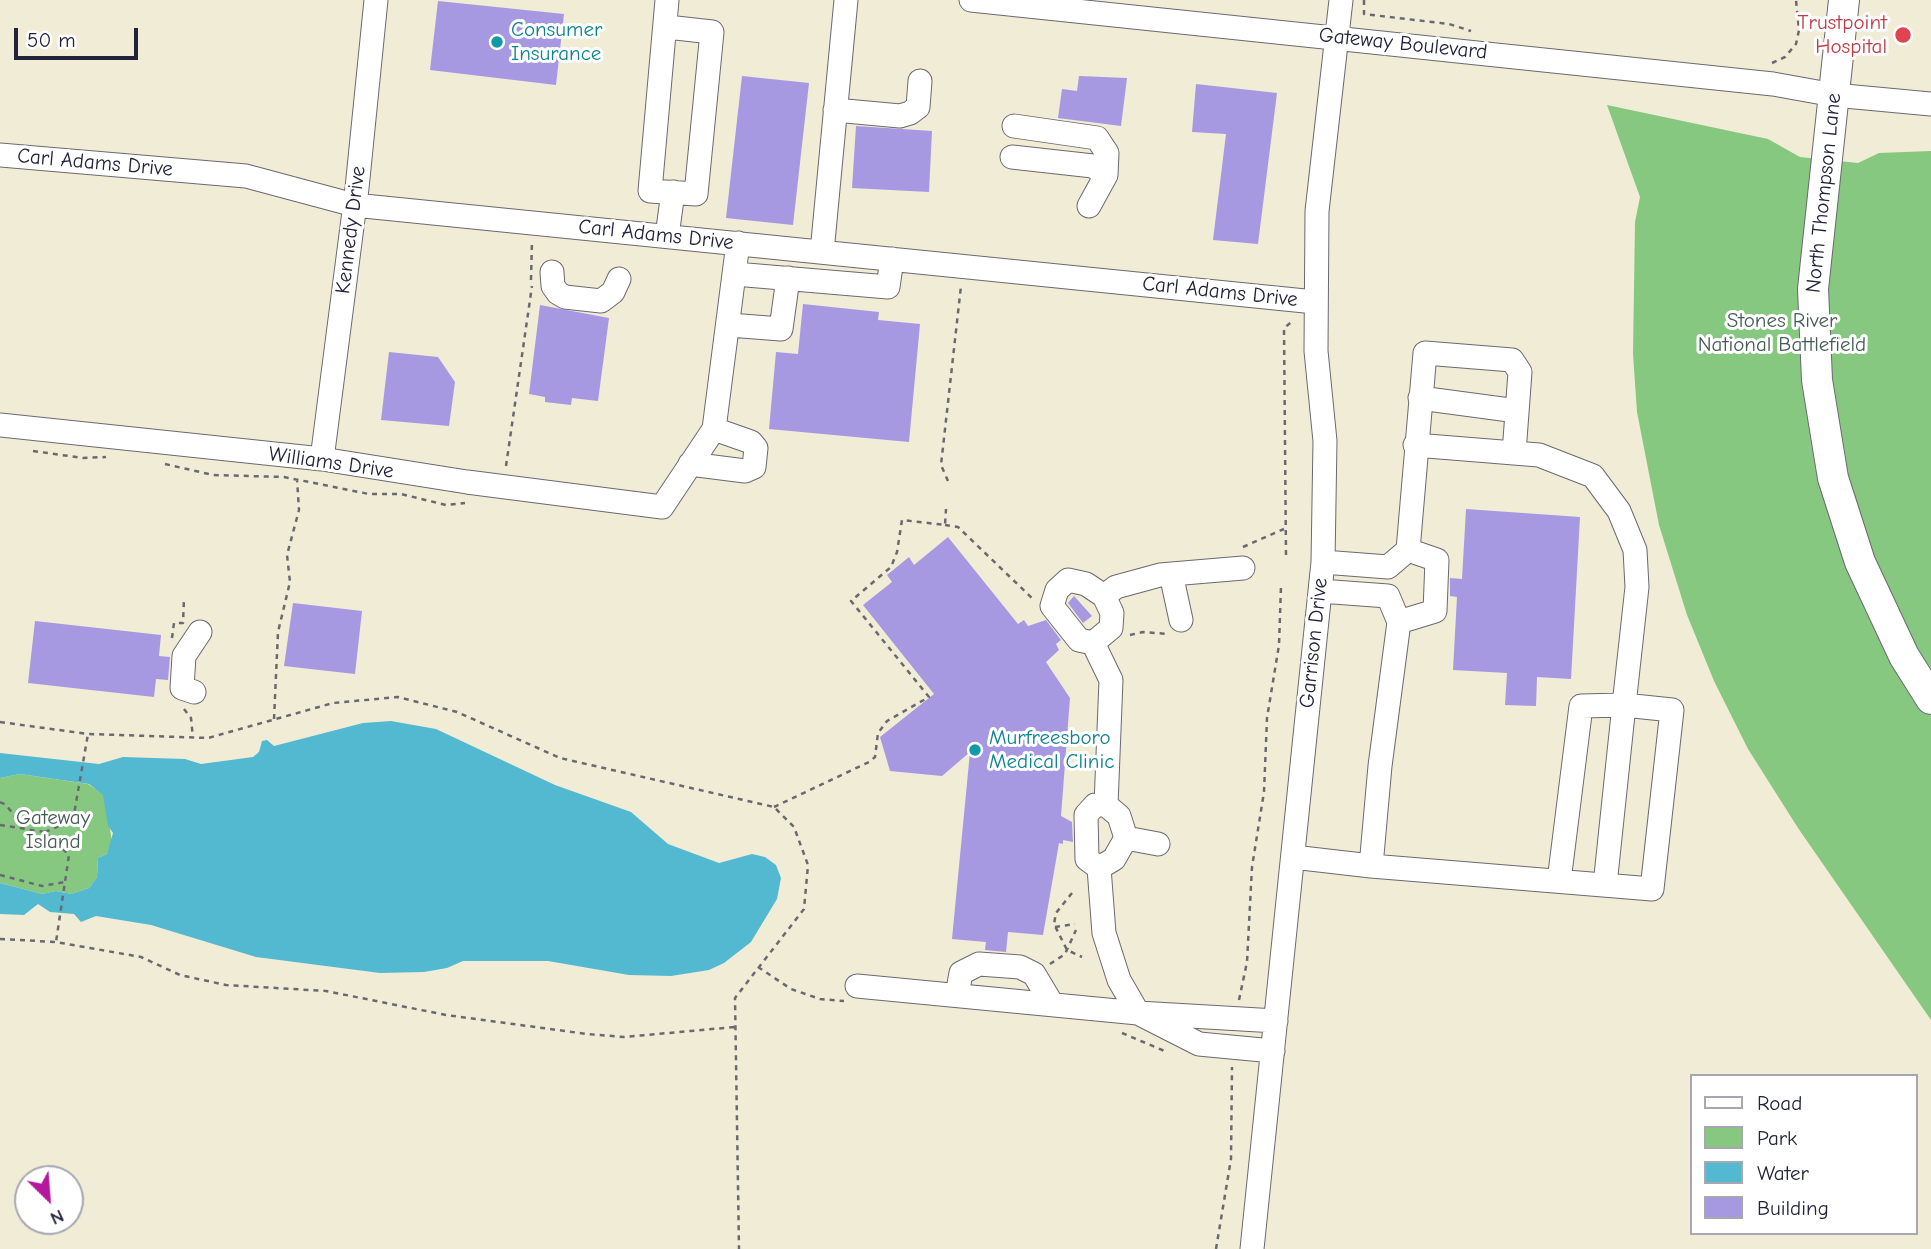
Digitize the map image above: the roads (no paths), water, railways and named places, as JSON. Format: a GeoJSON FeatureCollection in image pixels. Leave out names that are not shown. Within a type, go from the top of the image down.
{"type":"FeatureCollection","features":[{"type":"Feature","properties":{"kind":"main road","name":"North Thompson Lane"},"geometry":{"type":"LineString","coordinates":[[1844,0],[1813,289],[1817,380],[1833,478],[1860,562],[1904,656],[1931,699]]}},
{"type":"Feature","properties":{"kind":"street","name":"Kennedy Drive"},"geometry":{"type":"LineString","coordinates":[[307,466],[354,205],[376,0]]}},
{"type":"Feature","properties":{"kind":"street"},"geometry":{"type":"LineString","coordinates":[[667,0],[667,27],[650,191],[696,194],[712,32],[667,27]]}},
{"type":"Feature","properties":{"kind":"street"},"geometry":{"type":"LineString","coordinates":[[821,252],[846,0]]}},
{"type":"Feature","properties":{"kind":"street","name":"Gateway Boulevard"},"geometry":{"type":"LineString","coordinates":[[971,0],[1773,84],[1834,95],[1931,104]]}},
{"type":"Feature","properties":{"kind":"street","name":"Garrison Drive"},"geometry":{"type":"LineString","coordinates":[[1252,1249],[1323,562],[1325,441],[1315,302],[1317,211],[1341,0]]}},
{"type":"Feature","properties":{"kind":"street"},"geometry":{"type":"LineString","coordinates":[[835,110],[910,114],[918,107],[920,81]]}},
{"type":"Feature","properties":{"kind":"street"},"geometry":{"type":"LineString","coordinates":[[1013,140],[1097,138],[1107,153],[1106,171],[1089,206]]}},
{"type":"Feature","properties":{"kind":"street","name":"Carl Adams Drive"},"geometry":{"type":"LineString","coordinates":[[0,155],[246,176],[354,205],[1315,302]]}},
{"type":"Feature","properties":{"kind":"street"},"geometry":{"type":"LineString","coordinates":[[667,236],[673,192]]}},
{"type":"Feature","properties":{"kind":"street"},"geometry":{"type":"LineString","coordinates":[[714,429],[751,442],[756,448],[754,467],[745,471],[690,464],[714,429],[738,243]]}},
{"type":"Feature","properties":{"kind":"street"},"geometry":{"type":"LineString","coordinates":[[735,274],[888,287],[892,259]]}},
{"type":"Feature","properties":{"kind":"street"},"geometry":{"type":"LineString","coordinates":[[552,272],[553,286],[565,297],[601,301],[613,292],[619,279]]}},
{"type":"Feature","properties":{"kind":"street"},"geometry":{"type":"LineString","coordinates":[[729,325],[781,329],[788,278]]}},
{"type":"Feature","properties":{"kind":"street"},"geometry":{"type":"LineString","coordinates":[[1323,562],[1388,567],[1408,550],[1425,354],[1512,360],[1520,372],[1514,453]]}},
{"type":"Feature","properties":{"kind":"street"},"geometry":{"type":"LineString","coordinates":[[1420,398],[1517,411]]}},
{"type":"Feature","properties":{"kind":"street","name":"Williams Drive"},"geometry":{"type":"LineString","coordinates":[[0,425],[307,466],[467,482],[662,507],[690,464]]}},
{"type":"Feature","properties":{"kind":"street"},"geometry":{"type":"LineString","coordinates":[[1415,445],[1539,455],[1593,476],[1619,511],[1635,550],[1637,587],[1605,885]]}},
{"type":"Feature","properties":{"kind":"street"},"geometry":{"type":"LineString","coordinates":[[1399,622],[1435,611],[1437,560],[1408,550]]}},
{"type":"Feature","properties":{"kind":"street"},"geometry":{"type":"LineString","coordinates":[[1104,596],[1116,587],[1238,558]]}},
{"type":"Feature","properties":{"kind":"street"},"geometry":{"type":"LineString","coordinates":[[1371,866],[1380,766],[1399,622],[1388,596],[1388,567]]}},
{"type":"Feature","properties":{"kind":"street"},"geometry":{"type":"LineString","coordinates":[[1171,574],[1180,627]]}},
{"type":"Feature","properties":{"kind":"street"},"geometry":{"type":"LineString","coordinates":[[1068,580],[1086,584],[1104,596],[1112,613],[1111,628],[1093,643],[1079,640],[1052,606],[1056,590],[1068,580]]}},
{"type":"Feature","properties":{"kind":"street"},"geometry":{"type":"LineString","coordinates":[[1320,591],[1388,596]]}},
{"type":"Feature","properties":{"kind":"street"},"geometry":{"type":"LineString","coordinates":[[194,692],[182,688],[184,656],[200,632]]}},
{"type":"Feature","properties":{"kind":"street"},"geometry":{"type":"LineString","coordinates":[[1093,643],[1111,680],[1106,805]]}},
{"type":"Feature","properties":{"kind":"street"},"geometry":{"type":"LineString","coordinates":[[1293,857],[1371,866],[1652,889],[1672,710],[1624,705],[1581,706],[1559,881]]}},
{"type":"Feature","properties":{"kind":"street"},"geometry":{"type":"LineString","coordinates":[[1099,868],[1114,859],[1126,838],[1119,816],[1106,805],[1095,805],[1086,815],[1087,859],[1099,868],[1104,933],[1119,980],[1138,1013],[1199,1044],[1273,1051]]}},
{"type":"Feature","properties":{"kind":"street"},"geometry":{"type":"LineString","coordinates":[[1126,838],[1158,844]]}},
{"type":"Feature","properties":{"kind":"street"},"geometry":{"type":"LineString","coordinates":[[957,995],[961,973],[979,964],[1020,967],[1034,974],[1052,1004]]}},
{"type":"Feature","properties":{"kind":"street"},"geometry":{"type":"LineString","coordinates":[[851,993],[957,995],[1138,1013],[1276,1021]]}},
{"type":"Feature","properties":{"kind":"water"},"geometry":{"type":"Polygon","coordinates":[[[391,721],[436,729],[555,785],[631,812],[668,844],[719,863],[752,854],[765,857],[776,865],[781,878],[777,899],[751,942],[724,963],[709,970],[671,976],[629,975],[548,961],[463,961],[447,968],[424,972],[380,973],[256,957],[151,925],[96,916],[81,922],[74,914],[50,912],[38,904],[24,915],[0,914],[0,883],[42,894],[56,891],[71,894],[89,888],[97,877],[98,858],[107,854],[113,833],[108,826],[103,795],[89,784],[20,774],[0,778],[0,753],[99,764],[123,757],[185,759],[201,764],[253,757],[259,752],[262,741],[267,740],[274,746],[363,723],[391,721]]]}},
{"type":"Feature","properties":{"kind":"place","name":"Trustpoint Hospital"},"geometry":{"type":"Point","coordinates":[1903,35]}},
{"type":"Feature","properties":{"kind":"place","name":"Consumer Insurance"},"geometry":{"type":"Point","coordinates":[497,42]}},
{"type":"Feature","properties":{"kind":"place","name":"Murfreesboro Medical Clinic"},"geometry":{"type":"Point","coordinates":[975,750]}},
{"type":"Feature","properties":{"kind":"park label","name":"Stones River National Battlefield"},"geometry":{"type":"Point","coordinates":[1782,333]}},
{"type":"Feature","properties":{"kind":"park label","name":"Gateway Island"},"geometry":{"type":"Point","coordinates":[53,830]}}]}
